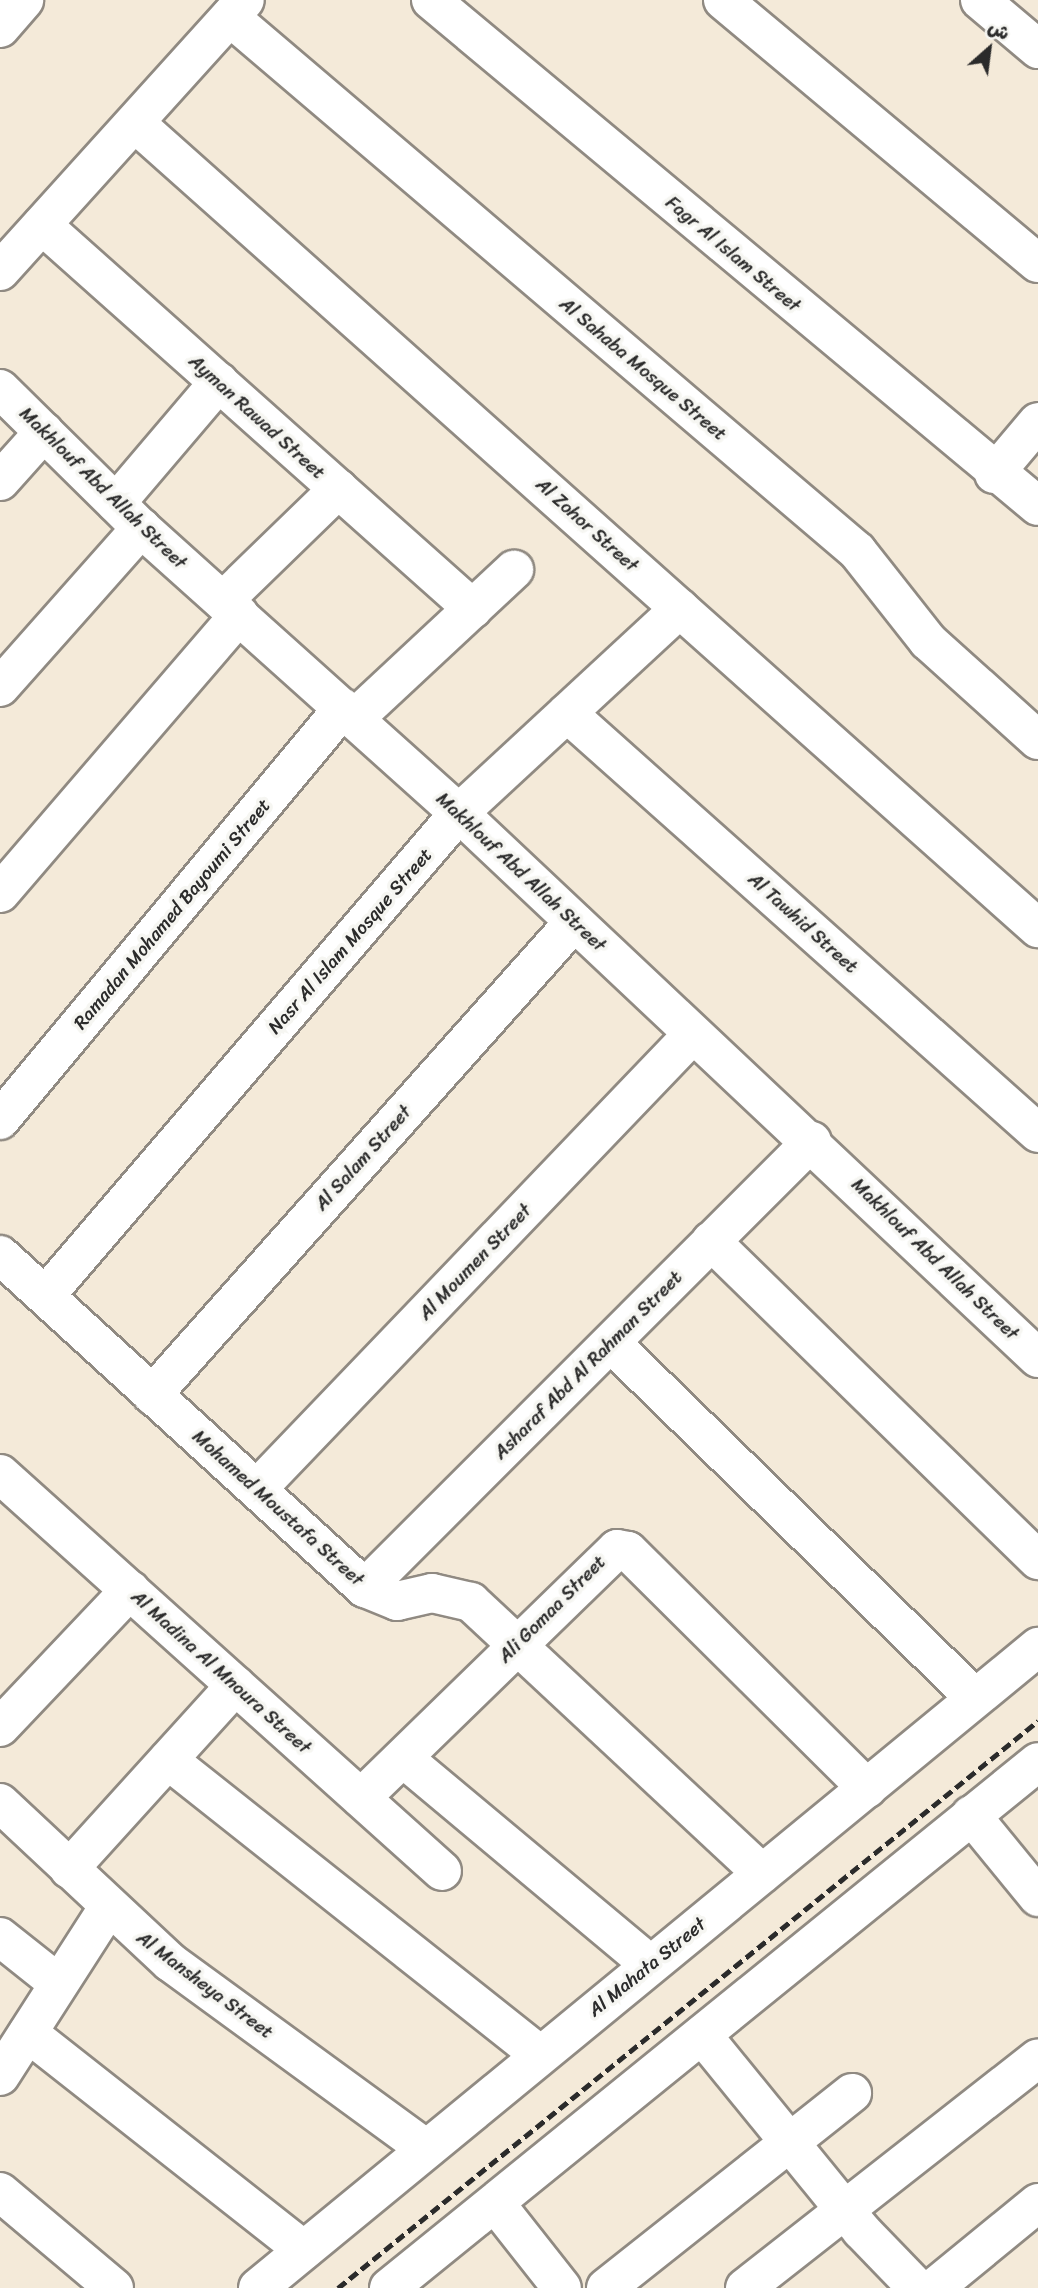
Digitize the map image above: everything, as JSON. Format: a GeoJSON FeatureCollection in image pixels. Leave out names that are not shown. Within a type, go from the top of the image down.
{"type":"FeatureCollection","features":[{"type":"Feature","properties":{"kind":"street"},"geometry":{"type":"LineString","coordinates":[[0,28],[24,0]]}},
{"type":"Feature","properties":{"kind":"street","name":"Fagr Al Islam Street"},"geometry":{"type":"LineString","coordinates":[[431,0],[994,474],[1038,506]]}},
{"type":"Feature","properties":{"kind":"street"},"geometry":{"type":"LineString","coordinates":[[723,0],[1038,263]]}},
{"type":"Feature","properties":{"kind":"street"},"geometry":{"type":"LineString","coordinates":[[980,0],[1038,49]]}},
{"type":"Feature","properties":{"kind":"street"},"geometry":{"type":"LineString","coordinates":[[0,271],[237,8]]}},
{"type":"Feature","properties":{"kind":"street","name":"Al Sahaba Mosque Street"},"geometry":{"type":"LineString","coordinates":[[237,8],[857,551],[928,641],[1038,740]]}},
{"type":"Feature","properties":{"kind":"street","name":"Al Zohor Street"},"geometry":{"type":"LineString","coordinates":[[135,122],[1038,928]]}},
{"type":"Feature","properties":{"kind":"street","name":"Ayman Rawad Street"},"geometry":{"type":"LineString","coordinates":[[42,225],[473,608]]}},
{"type":"Feature","properties":{"kind":"street"},"geometry":{"type":"LineString","coordinates":[[0,687],[129,515],[219,382]]}},
{"type":"Feature","properties":{"kind":"street","name":"Makhlouf Abd Allah Street"},"geometry":{"type":"LineString","coordinates":[[0,389],[129,515],[459,813],[693,1034],[812,1142],[1038,1358]]}},
{"type":"Feature","properties":{"kind":"street"},"geometry":{"type":"LineString","coordinates":[[994,474],[1038,422]]}},
{"type":"Feature","properties":{"kind":"street"},"geometry":{"type":"LineString","coordinates":[[0,481],[44,432]]}},
{"type":"Feature","properties":{"kind":"street"},"geometry":{"type":"LineString","coordinates":[[0,893],[231,608],[338,489]]}},
{"type":"Feature","properties":{"kind":"street","name":"Ramadan Mohamed Bayoumi Street"},"geometry":{"type":"LineString","coordinates":[[0,1120],[349,714],[514,570]]}},
{"type":"Feature","properties":{"kind":"street","name":"Nasr Al Islam Mosque Street"},"geometry":{"type":"LineString","coordinates":[[45,1296],[459,813],[680,608]]}},
{"type":"Feature","properties":{"kind":"street","name":"Al Tawhid Street"},"geometry":{"type":"LineString","coordinates":[[568,713],[1038,1133]]}},
{"type":"Feature","properties":{"kind":"street","name":"Al Salam Street"},"geometry":{"type":"LineString","coordinates":[[152,1395],[574,922]]}},
{"type":"Feature","properties":{"kind":"street","name":"Al Moumen Street"},"geometry":{"type":"LineString","coordinates":[[257,1489],[693,1034]]}},
{"type":"Feature","properties":{"kind":"street","name":"Asharaf Abd Al Rahman Street"},"geometry":{"type":"LineString","coordinates":[[365,1588],[812,1142]]}},
{"type":"Feature","properties":{"kind":"street"},"geometry":{"type":"LineString","coordinates":[[711,1241],[1038,1560]]}},
{"type":"Feature","properties":{"kind":"street","name":"Mohamed Moustafa Street"},"geometry":{"type":"LineString","coordinates":[[0,1255],[365,1588],[397,1601],[453,1594],[516,1644],[762,1873]]}},
{"type":"Feature","properties":{"kind":"street"},"geometry":{"type":"LineString","coordinates":[[611,1343],[975,1698]]}},
{"type":"Feature","properties":{"kind":"street","name":"Al Madina Al Mnoura Street"},"geometry":{"type":"LineString","coordinates":[[7,1493],[130,1590],[442,1871]]}},
{"type":"Feature","properties":{"kind":"street","name":"Ali Gomaa Street"},"geometry":{"type":"LineString","coordinates":[[361,1798],[608,1554],[628,1551],[867,1788]]}},
{"type":"Feature","properties":{"kind":"street"},"geometry":{"type":"LineString","coordinates":[[0,1727],[130,1590]]}},
{"type":"Feature","properties":{"kind":"street","name":"Al Mahata Street"},"geometry":{"type":"LineString","coordinates":[[258,2288],[1038,1647]]}},
{"type":"Feature","properties":{"kind":"street"},"geometry":{"type":"LineString","coordinates":[[69,1869],[236,1685]]}},
{"type":"Feature","properties":{"kind":"street"},"geometry":{"type":"LineString","coordinates":[[403,1758],[649,1965]]}},
{"type":"Feature","properties":{"kind":"street"},"geometry":{"type":"LineString","coordinates":[[168,1760],[540,2055]]}},
{"type":"Feature","properties":{"kind":"street"},"geometry":{"type":"LineString","coordinates":[[390,2288],[1038,1762]]}},
{"type":"Feature","properties":{"kind":"street","name":"Al Mansheya Street"},"geometry":{"type":"LineString","coordinates":[[0,1802],[108,1908],[170,1962],[426,2149]]}},
{"type":"Feature","properties":{"kind":"street"},"geometry":{"type":"LineString","coordinates":[[971,1815],[1038,1897]]}},
{"type":"Feature","properties":{"kind":"street"},"geometry":{"type":"LineString","coordinates":[[0,2076],[108,1908]]}},
{"type":"Feature","properties":{"kind":"street"},"geometry":{"type":"LineString","coordinates":[[0,1937],[59,1984]]}},
{"type":"Feature","properties":{"kind":"street"},"geometry":{"type":"LineString","coordinates":[[28,2033],[304,2250]]}},
{"type":"Feature","properties":{"kind":"street"},"geometry":{"type":"LineString","coordinates":[[702,2035],[846,2212],[917,2288]]}},
{"type":"Feature","properties":{"kind":"street"},"geometry":{"type":"LineString","coordinates":[[745,2288],[846,2212],[1038,2058]]}},
{"type":"Feature","properties":{"kind":"street"},"geometry":{"type":"LineString","coordinates":[[606,2288],[852,2093]]}},
{"type":"Feature","properties":{"kind":"street"},"geometry":{"type":"LineString","coordinates":[[0,2192],[114,2288]]}},
{"type":"Feature","properties":{"kind":"street"},"geometry":{"type":"LineString","coordinates":[[495,2203],[562,2288]]}},
{"type":"Feature","properties":{"kind":"street"},"geometry":{"type":"LineString","coordinates":[[934,2288],[1038,2203]]}},
{"type":"Feature","properties":{"kind":"railway"},"geometry":{"type":"LineString","coordinates":[[338,2288],[1038,1721]]}}]}
